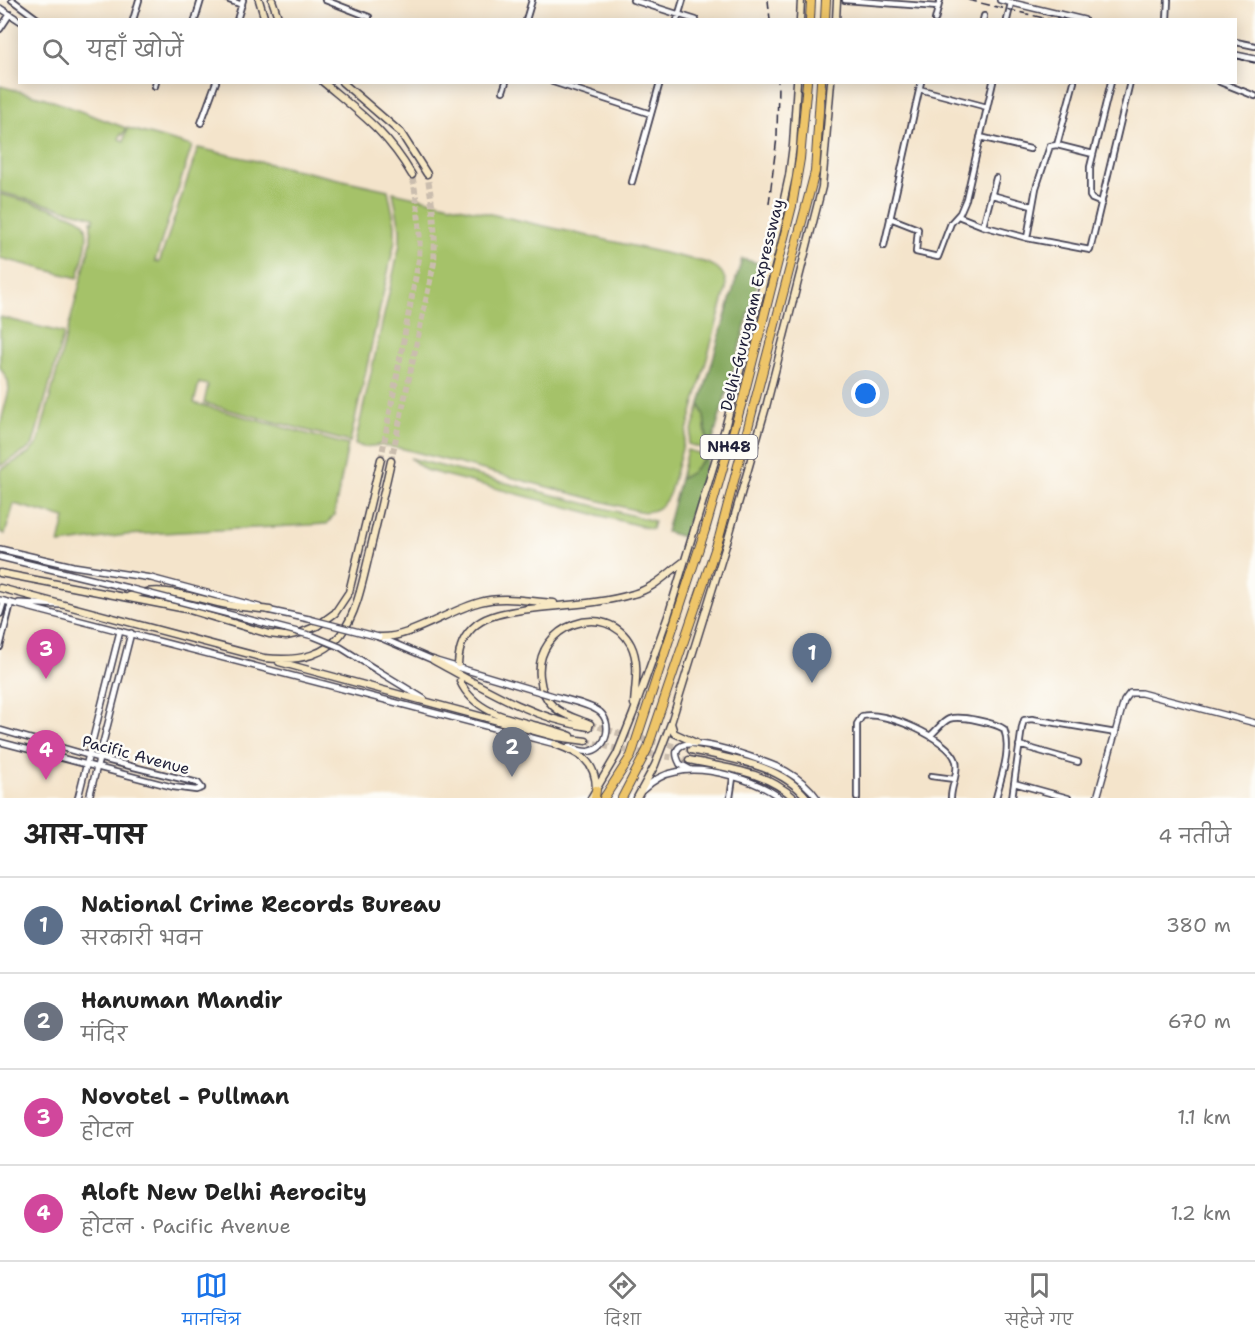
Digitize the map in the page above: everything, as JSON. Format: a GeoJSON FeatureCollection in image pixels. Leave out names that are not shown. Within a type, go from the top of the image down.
{"type":"FeatureCollection","features":[{"type":"Feature","properties":{"kind":"highway"},"geometry":{"type":"LineString","coordinates":[[810,18],[811,0]]}},
{"type":"Feature","properties":{"kind":"highway"},"geometry":{"type":"LineString","coordinates":[[825,18],[826,0]]}},
{"type":"Feature","properties":{"kind":"highway","name":"Delhi-Gurugram Expressway"},"geometry":{"type":"LineString","coordinates":[[604,798],[631,756],[705,530],[744,395],[792,206],[800,159],[807,84]]}},
{"type":"Feature","properties":{"kind":"highway","name":"Delhi-Gurugram Expressway"},"geometry":{"type":"LineString","coordinates":[[622,798],[647,750],[719,538],[816,172],[821,84]]}},
{"type":"Feature","properties":{"kind":"main road"},"geometry":{"type":"LineString","coordinates":[[259,0],[264,18]]}},
{"type":"Feature","properties":{"kind":"main road"},"geometry":{"type":"LineString","coordinates":[[272,0],[278,18]]}},
{"type":"Feature","properties":{"kind":"main road"},"geometry":{"type":"LineString","coordinates":[[800,18],[801,0]]}},
{"type":"Feature","properties":{"kind":"main road"},"geometry":{"type":"LineString","coordinates":[[836,18],[837,0]]}},
{"type":"Feature","properties":{"kind":"main road"},"geometry":{"type":"LineString","coordinates":[[325,84],[385,135],[412,175]]}},
{"type":"Feature","properties":{"kind":"main road"},"geometry":{"type":"LineString","coordinates":[[344,84],[401,133],[427,174]]}},
{"type":"Feature","properties":{"kind":"main road"},"geometry":{"type":"LineString","coordinates":[[594,795],[617,754],[668,616],[725,428],[777,231],[794,145],[797,84]]}},
{"type":"Feature","properties":{"kind":"main road"},"geometry":{"type":"LineString","coordinates":[[637,798],[655,765],[671,723],[763,418],[822,187],[831,84]]}},
{"type":"Feature","properties":{"kind":"main road"},"geometry":{"type":"LineString","coordinates":[[0,573],[186,609],[269,634],[294,635],[316,626],[334,613],[349,592],[381,459]]}},
{"type":"Feature","properties":{"kind":"main road"},"geometry":{"type":"LineString","coordinates":[[264,658],[289,660],[308,657],[318,653],[334,641],[347,626],[362,586],[391,461]]}},
{"type":"Feature","properties":{"kind":"main road"},"geometry":{"type":"LineString","coordinates":[[458,664],[462,642],[472,628],[485,619],[503,613],[594,601],[646,590],[683,562]]}},
{"type":"Feature","properties":{"kind":"main road"},"geometry":{"type":"LineString","coordinates":[[0,588],[433,705],[557,737],[583,740],[490,711],[470,697],[460,681]]}},
{"type":"Feature","properties":{"kind":"main road"},"geometry":{"type":"LineString","coordinates":[[126,597],[152,591],[170,591],[226,605],[270,610]]}},
{"type":"Feature","properties":{"kind":"main road"},"geometry":{"type":"LineString","coordinates":[[380,638],[399,635],[453,611],[484,601],[507,599],[561,603],[594,601]]}},
{"type":"Feature","properties":{"kind":"main road"},"geometry":{"type":"LineString","coordinates":[[433,660],[539,715],[556,721],[590,726],[553,706],[547,698],[540,678],[540,660],[548,643],[564,628],[579,623],[598,622],[621,633],[631,646],[636,667],[633,714]]}},
{"type":"Feature","properties":{"kind":"main road"},"geometry":{"type":"LineString","coordinates":[[671,723],[674,733],[696,743]]}},
{"type":"Feature","properties":{"kind":"main road"},"geometry":{"type":"LineString","coordinates":[[555,744],[581,756],[590,764],[596,776],[594,795]]}},
{"type":"Feature","properties":{"kind":"main road"},"geometry":{"type":"LineString","coordinates":[[692,750],[771,771],[792,783],[807,798]]}},
{"type":"Feature","properties":{"kind":"main road"},"geometry":{"type":"LineString","coordinates":[[689,760],[750,773],[777,784],[794,798]]}},
{"type":"Feature","properties":{"kind":"street"},"geometry":{"type":"LineString","coordinates":[[12,0],[36,18]]}},
{"type":"Feature","properties":{"kind":"street"},"geometry":{"type":"LineString","coordinates":[[135,18],[139,0]]}},
{"type":"Feature","properties":{"kind":"street"},"geometry":{"type":"LineString","coordinates":[[193,0],[201,1],[196,18]]}},
{"type":"Feature","properties":{"kind":"street"},"geometry":{"type":"LineString","coordinates":[[230,0],[242,2],[238,18]]}},
{"type":"Feature","properties":{"kind":"street"},"geometry":{"type":"LineString","coordinates":[[325,0],[369,17]]}},
{"type":"Feature","properties":{"kind":"street"},"geometry":{"type":"LineString","coordinates":[[527,18],[532,0]]}},
{"type":"Feature","properties":{"kind":"street"},"geometry":{"type":"LineString","coordinates":[[633,0],[678,17],[683,0]]}},
{"type":"Feature","properties":{"kind":"street"},"geometry":{"type":"LineString","coordinates":[[846,0],[938,7]]}},
{"type":"Feature","properties":{"kind":"street"},"geometry":{"type":"LineString","coordinates":[[935,18],[940,0]]}},
{"type":"Feature","properties":{"kind":"street"},"geometry":{"type":"LineString","coordinates":[[1000,0],[1075,18]]}},
{"type":"Feature","properties":{"kind":"street"},"geometry":{"type":"LineString","coordinates":[[1167,18],[1168,0]]}},
{"type":"Feature","properties":{"kind":"street"},"geometry":{"type":"LineString","coordinates":[[1007,18],[1011,3]]}},
{"type":"Feature","properties":{"kind":"street"},"geometry":{"type":"LineString","coordinates":[[0,8],[18,20]]}},
{"type":"Feature","properties":{"kind":"street"},"geometry":{"type":"LineString","coordinates":[[0,29],[10,14]]}},
{"type":"Feature","properties":{"kind":"street"},"geometry":{"type":"LineString","coordinates":[[1237,42],[1255,46]]}},
{"type":"Feature","properties":{"kind":"street"},"geometry":{"type":"LineString","coordinates":[[1237,55],[1255,59]]}},
{"type":"Feature","properties":{"kind":"street"},"geometry":{"type":"LineString","coordinates":[[201,123],[215,84]]}},
{"type":"Feature","properties":{"kind":"street"},"geometry":{"type":"LineString","coordinates":[[503,91],[505,84]]}},
{"type":"Feature","properties":{"kind":"street"},"geometry":{"type":"LineString","coordinates":[[559,84],[651,114]]}},
{"type":"Feature","properties":{"kind":"street"},"geometry":{"type":"LineString","coordinates":[[632,182],[659,84]]}},
{"type":"Feature","properties":{"kind":"street"},"geometry":{"type":"LineString","coordinates":[[884,246],[921,84]]}},
{"type":"Feature","properties":{"kind":"street"},"geometry":{"type":"LineString","coordinates":[[890,218],[918,229],[916,250],[936,257],[939,255],[951,223],[958,216],[966,199],[993,84]]}},
{"type":"Feature","properties":{"kind":"street"},"geometry":{"type":"LineString","coordinates":[[1057,145],[1073,84]]}},
{"type":"Feature","properties":{"kind":"street"},"geometry":{"type":"LineString","coordinates":[[1102,203],[1090,196],[1090,167],[1110,84]]}},
{"type":"Feature","properties":{"kind":"street"},"geometry":{"type":"LineString","coordinates":[[958,216],[983,226],[1027,238],[1090,250],[1130,84]]}},
{"type":"Feature","properties":{"kind":"street"},"geometry":{"type":"LineString","coordinates":[[1225,84],[1255,95]]}},
{"type":"Feature","properties":{"kind":"street"},"geometry":{"type":"LineString","coordinates":[[920,89],[987,107]]}},
{"type":"Feature","properties":{"kind":"street"},"geometry":{"type":"LineString","coordinates":[[980,137],[1030,149]]}},
{"type":"Feature","properties":{"kind":"street"},"geometry":{"type":"LineString","coordinates":[[1027,238],[1032,206],[1049,147],[1057,145],[1093,154]]}},
{"type":"Feature","properties":{"kind":"street"},"geometry":{"type":"LineString","coordinates":[[983,226],[996,178]]}},
{"type":"Feature","properties":{"kind":"street"},"geometry":{"type":"LineString","coordinates":[[992,195],[1032,206]]}},
{"type":"Feature","properties":{"kind":"street"},"geometry":{"type":"LineString","coordinates":[[0,549],[73,566],[151,578],[380,638],[433,660],[597,710],[606,720],[608,729],[603,743],[592,751],[584,751],[2,600],[0,614]]}},
{"type":"Feature","properties":{"kind":"street"},"geometry":{"type":"LineString","coordinates":[[0,557],[312,636],[340,647],[433,705]]}},
{"type":"Feature","properties":{"kind":"street"},"geometry":{"type":"LineString","coordinates":[[11,603],[34,602],[49,606],[65,605]]}},
{"type":"Feature","properties":{"kind":"street"},"geometry":{"type":"LineString","coordinates":[[0,647],[11,603]]}},
{"type":"Feature","properties":{"kind":"street"},"geometry":{"type":"LineString","coordinates":[[78,798],[120,631]]}},
{"type":"Feature","properties":{"kind":"street"},"geometry":{"type":"LineString","coordinates":[[88,798],[131,633]]}},
{"type":"Feature","properties":{"kind":"street"},"geometry":{"type":"LineString","coordinates":[[1097,798],[1125,698],[1130,693],[1135,692],[1255,723]]}},
{"type":"Feature","properties":{"kind":"street"},"geometry":{"type":"LineString","coordinates":[[857,798],[857,724],[860,718],[866,715],[874,715],[932,735],[945,745],[954,756],[957,766],[951,798]]}},
{"type":"Feature","properties":{"kind":"street"},"geometry":{"type":"LineString","coordinates":[[932,735],[945,722],[956,718],[1004,729],[1006,751],[996,798]]}},
{"type":"Feature","properties":{"kind":"street"},"geometry":{"type":"LineString","coordinates":[[1012,798],[1023,723],[1027,719],[1116,733]]}},
{"type":"Feature","properties":{"kind":"street","name":"Pacific Avenue"},"geometry":{"type":"LineString","coordinates":[[0,730],[90,756],[198,783],[202,788],[196,790],[174,787],[0,742]]}},
{"type":"Feature","properties":{"kind":"street"},"geometry":{"type":"LineString","coordinates":[[780,798],[759,785],[692,770],[680,765],[677,755],[679,749],[684,744],[696,743],[748,756],[775,766],[809,787],[817,798]]}},
{"type":"Feature","properties":{"kind":"street"},"geometry":{"type":"LineString","coordinates":[[1019,746],[1078,762]]}},
{"type":"Feature","properties":{"kind":"street"},"geometry":{"type":"LineString","coordinates":[[642,792],[659,778],[676,772],[692,770]]}},
{"type":"Feature","properties":{"kind":"street"},"geometry":{"type":"LineString","coordinates":[[931,776],[954,779]]}},
{"type":"Feature","properties":{"kind":"street"},"geometry":{"type":"LineString","coordinates":[[730,798],[733,778]]}},
{"type":"Feature","properties":{"kind":"street"},"geometry":{"type":"LineString","coordinates":[[1014,783],[1068,798]]}},
{"type":"Feature","properties":{"kind":"green space"},"geometry":{"type":"Polygon","coordinates":[[[0,86],[45,98],[126,128],[119,139],[124,141],[127,128],[192,146],[155,261],[159,263],[198,148],[388,190],[395,224],[395,241],[350,442],[204,403],[208,385],[199,383],[194,403],[348,445],[334,515],[327,524],[126,535],[59,544],[65,518],[14,504],[5,534],[0,532],[0,470],[28,454],[38,443],[91,242],[91,221],[93,222],[94,217],[0,192],[0,86]]]}},
{"type":"Feature","properties":{"kind":"green space"},"geometry":{"type":"Polygon","coordinates":[[[393,192],[704,262],[721,271],[725,279],[726,290],[670,492],[665,502],[654,510],[638,511],[404,449],[381,445],[363,447],[355,444],[400,244],[400,229],[393,192]]]}},
{"type":"Feature","properties":{"kind":"green space"},"geometry":{"type":"Polygon","coordinates":[[[0,194],[59,210],[84,223],[87,236],[78,278],[0,258],[0,194]]]}},
{"type":"Feature","properties":{"kind":"green space"},"geometry":{"type":"Polygon","coordinates":[[[742,259],[763,264],[711,447],[708,447],[700,404],[742,259]]]}},
{"type":"Feature","properties":{"kind":"green space"},"geometry":{"type":"Polygon","coordinates":[[[0,317],[64,333],[33,444],[26,451],[0,466],[0,426],[9,390],[8,381],[0,367],[0,317]]]}},
{"type":"Feature","properties":{"kind":"green space"},"geometry":{"type":"Polygon","coordinates":[[[700,404],[704,416],[707,450],[688,444],[700,404]]]}},
{"type":"Feature","properties":{"kind":"green space"},"geometry":{"type":"Polygon","coordinates":[[[687,450],[706,455],[691,473],[680,479],[687,450]]]}},
{"type":"Feature","properties":{"kind":"green space"},"geometry":{"type":"Polygon","coordinates":[[[410,458],[654,521],[652,529],[425,470],[410,458]]]}},
{"type":"Feature","properties":{"kind":"green space"},"geometry":{"type":"Polygon","coordinates":[[[705,458],[708,458],[683,537],[666,532],[680,479],[691,473],[705,458]]]}},
{"type":"Feature","properties":{"kind":"tunnel"},"geometry":{"type":"LineString","coordinates":[[391,461],[434,263],[434,218],[427,174]]}},
{"type":"Feature","properties":{"kind":"tunnel"},"geometry":{"type":"LineString","coordinates":[[381,459],[419,259],[420,237],[412,175]]}},
{"type":"Feature","properties":{"kind":"tunnel"},"geometry":{"type":"LineString","coordinates":[[590,724],[621,734],[691,750]]}},
{"type":"Feature","properties":{"kind":"tunnel"},"geometry":{"type":"LineString","coordinates":[[586,741],[617,749],[689,760]]}},
{"type":"Feature","properties":{"kind":"railway"},"geometry":{"type":"LineString","coordinates":[[768,0],[770,18]]}},
{"type":"Feature","properties":{"kind":"railway"},"geometry":{"type":"LineString","coordinates":[[968,0],[1044,18]]}},
{"type":"Feature","properties":{"kind":"railway"},"geometry":{"type":"LineString","coordinates":[[1043,14],[1060,18]]}},
{"type":"Feature","properties":{"kind":"railway"},"geometry":{"type":"LineString","coordinates":[[1237,58],[1255,63]]}},
{"type":"Feature","properties":{"kind":"railway"},"geometry":{"type":"LineString","coordinates":[[769,204],[777,137],[778,84]]}},
{"type":"Feature","properties":{"kind":"place","name":"Novotel - Pullman"},"geometry":{"type":"Point","coordinates":[46,679]}},
{"type":"Feature","properties":{"kind":"place","name":"National Crime Records Bureau"},"geometry":{"type":"Point","coordinates":[812,683]}},
{"type":"Feature","properties":{"kind":"place","name":"Hanuman Mandir"},"geometry":{"type":"Point","coordinates":[512,777]}},
{"type":"Feature","properties":{"kind":"place","name":"Aloft New Delhi Aerocity"},"geometry":{"type":"Point","coordinates":[46,780]}}]}
